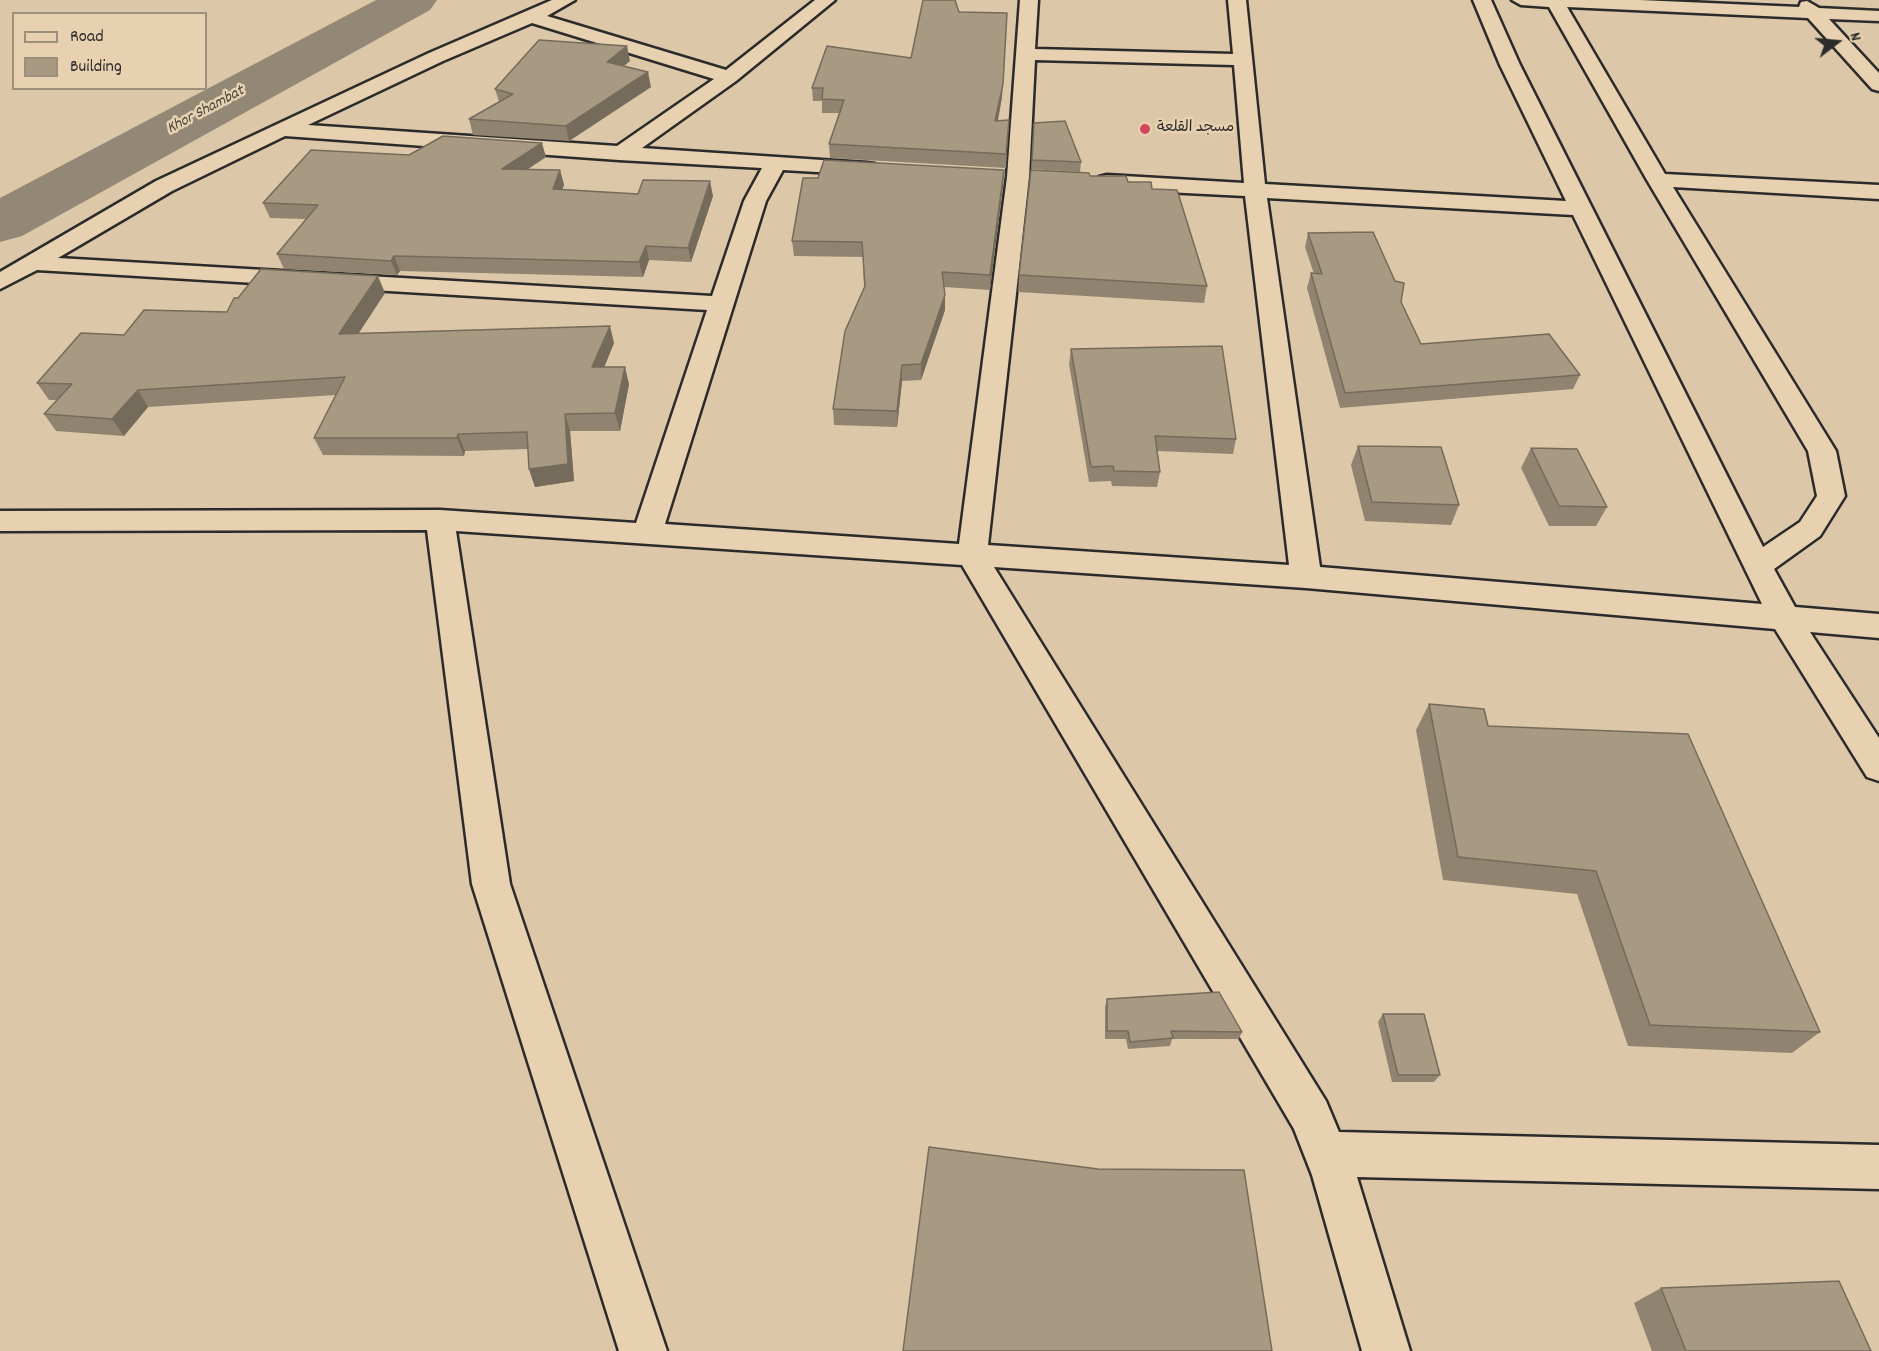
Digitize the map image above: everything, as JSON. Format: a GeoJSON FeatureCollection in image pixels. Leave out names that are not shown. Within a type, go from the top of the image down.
{"type":"FeatureCollection","features":[{"type":"Feature","properties":{"kind":"street"},"geometry":{"type":"LineString","coordinates":[[0,282],[164,186],[436,57],[566,0]]}},
{"type":"Feature","properties":{"kind":"street"},"geometry":{"type":"LineString","coordinates":[[620,154],[729,77],[826,0]]}},
{"type":"Feature","properties":{"kind":"street"},"geometry":{"type":"LineString","coordinates":[[1029,0],[1018,177],[972,556],[1311,1116],[1327,1154],[1386,1351]]}},
{"type":"Feature","properties":{"kind":"street"},"geometry":{"type":"LineString","coordinates":[[1237,0],[1255,189],[1306,577]]}},
{"type":"Feature","properties":{"kind":"street"},"geometry":{"type":"LineString","coordinates":[[1482,0],[1510,65],[1757,566],[1786,620],[1879,767]]}},
{"type":"Feature","properties":{"kind":"street"},"geometry":{"type":"LineString","coordinates":[[1521,0],[1556,3],[1808,7],[1879,16]]}},
{"type":"Feature","properties":{"kind":"street"},"geometry":{"type":"LineString","coordinates":[[1556,3],[1658,180],[1822,451],[1831,496],[1810,530],[1757,566]]}},
{"type":"Feature","properties":{"kind":"street"},"geometry":{"type":"LineString","coordinates":[[1808,7],[1879,85]]}},
{"type":"Feature","properties":{"kind":"street"},"geometry":{"type":"LineString","coordinates":[[531,17],[729,77]]}},
{"type":"Feature","properties":{"kind":"street"},"geometry":{"type":"LineString","coordinates":[[1025,54],[1243,60]]}},
{"type":"Feature","properties":{"kind":"street"},"geometry":{"type":"LineString","coordinates":[[285,130],[620,154],[891,170]]}},
{"type":"Feature","properties":{"kind":"street"},"geometry":{"type":"LineString","coordinates":[[647,533],[755,201],[775,164]]}},
{"type":"Feature","properties":{"kind":"street"},"geometry":{"type":"LineString","coordinates":[[1658,180],[1879,192]]}},
{"type":"Feature","properties":{"kind":"street"},"geometry":{"type":"LineString","coordinates":[[1089,181],[1581,208]]}},
{"type":"Feature","properties":{"kind":"street"},"geometry":{"type":"LineString","coordinates":[[30,263],[722,304]]}},
{"type":"Feature","properties":{"kind":"street"},"geometry":{"type":"LineString","coordinates":[[440,520],[491,884],[643,1351]]}},
{"type":"Feature","properties":{"kind":"street"},"geometry":{"type":"LineString","coordinates":[[0,521],[440,520],[1306,577],[1786,620],[1879,626]]}},
{"type":"Feature","properties":{"kind":"street"},"geometry":{"type":"LineString","coordinates":[[1327,1154],[1879,1167]]}},
{"type":"Feature","properties":{"kind":"building"},"geometry":{"type":"Polygon","coordinates":[[[923,0],[955,0],[959,12],[1007,13],[1003,84],[995,121],[1009,120],[1006,154],[829,144],[844,100],[822,99],[823,88],[812,88],[827,46],[911,58],[923,0]]]}},
{"type":"Feature","properties":{"kind":"building"},"geometry":{"type":"Polygon","coordinates":[[[539,40],[627,46],[607,62],[648,72],[566,126],[469,119],[513,94],[495,89],[539,40]]]}},
{"type":"Feature","properties":{"kind":"building"},"geometry":{"type":"Polygon","coordinates":[[[1065,121],[1081,162],[1032,160],[1034,123],[1065,121]]]}},
{"type":"Feature","properties":{"kind":"building"},"geometry":{"type":"Polygon","coordinates":[[[443,136],[542,143],[502,169],[560,170],[553,189],[638,194],[643,180],[710,181],[688,248],[646,246],[639,262],[394,256],[391,261],[277,254],[318,205],[263,203],[311,150],[409,155],[443,136]]]}},
{"type":"Feature","properties":{"kind":"building"},"geometry":{"type":"Polygon","coordinates":[[[824,160],[1004,170],[990,275],[942,272],[945,295],[921,364],[902,365],[897,411],[833,409],[845,331],[865,286],[862,242],[792,241],[803,178],[818,178],[824,160]]]}},
{"type":"Feature","properties":{"kind":"building"},"geometry":{"type":"Polygon","coordinates":[[[1031,170],[1089,173],[1090,176],[1126,176],[1128,182],[1151,182],[1152,189],[1177,190],[1207,286],[1019,275],[1031,170]]]}},
{"type":"Feature","properties":{"kind":"building"},"geometry":{"type":"Polygon","coordinates":[[[1373,232],[1395,281],[1404,283],[1401,302],[1421,344],[1549,334],[1580,375],[1345,393],[1311,273],[1322,274],[1308,233],[1373,232]]]}},
{"type":"Feature","properties":{"kind":"building"},"geometry":{"type":"Polygon","coordinates":[[[261,269],[378,276],[339,334],[610,326],[592,367],[625,367],[615,413],[565,414],[568,464],[529,469],[527,432],[458,434],[457,438],[314,438],[345,377],[138,390],[112,419],[44,414],[72,384],[37,383],[81,333],[124,335],[144,310],[227,312],[234,298],[238,298],[261,269]]]}},
{"type":"Feature","properties":{"kind":"building"},"geometry":{"type":"Polygon","coordinates":[[[1222,346],[1236,439],[1155,436],[1160,472],[1114,471],[1113,466],[1091,467],[1071,349],[1222,346]]]}},
{"type":"Feature","properties":{"kind":"building"},"geometry":{"type":"Polygon","coordinates":[[[1358,446],[1441,447],[1459,505],[1372,502],[1358,446]]]}},
{"type":"Feature","properties":{"kind":"building"},"geometry":{"type":"Polygon","coordinates":[[[1531,448],[1577,449],[1607,507],[1559,506],[1531,448]]]}},
{"type":"Feature","properties":{"kind":"building"},"geometry":{"type":"Polygon","coordinates":[[[1429,704],[1484,709],[1488,726],[1688,734],[1820,1032],[1650,1025],[1596,871],[1458,857],[1429,704]]]}},
{"type":"Feature","properties":{"kind":"building"},"geometry":{"type":"Polygon","coordinates":[[[1219,992],[1242,1032],[1171,1031],[1173,1038],[1130,1042],[1128,1031],[1107,1031],[1107,999],[1219,992]]]}},
{"type":"Feature","properties":{"kind":"building"},"geometry":{"type":"Polygon","coordinates":[[[1383,1014],[1424,1014],[1440,1075],[1398,1075],[1383,1014]]]}},
{"type":"Feature","properties":{"kind":"building"},"geometry":{"type":"Polygon","coordinates":[[[929,1147],[1098,1169],[1244,1170],[1272,1351],[903,1351],[929,1147]]]}},
{"type":"Feature","properties":{"kind":"building"},"geometry":{"type":"Polygon","coordinates":[[[1839,1281],[1871,1351],[1686,1351],[1661,1288],[1839,1281]]]}},
{"type":"Feature","properties":{"kind":"waterway","name":"Khor Shambat"},"geometry":{"type":"LineString","coordinates":[[0,223],[413,0]]}},
{"type":"Feature","properties":{"kind":"place","name":"مسجد القلعة"},"geometry":{"type":"Point","coordinates":[1145,129]}}]}
